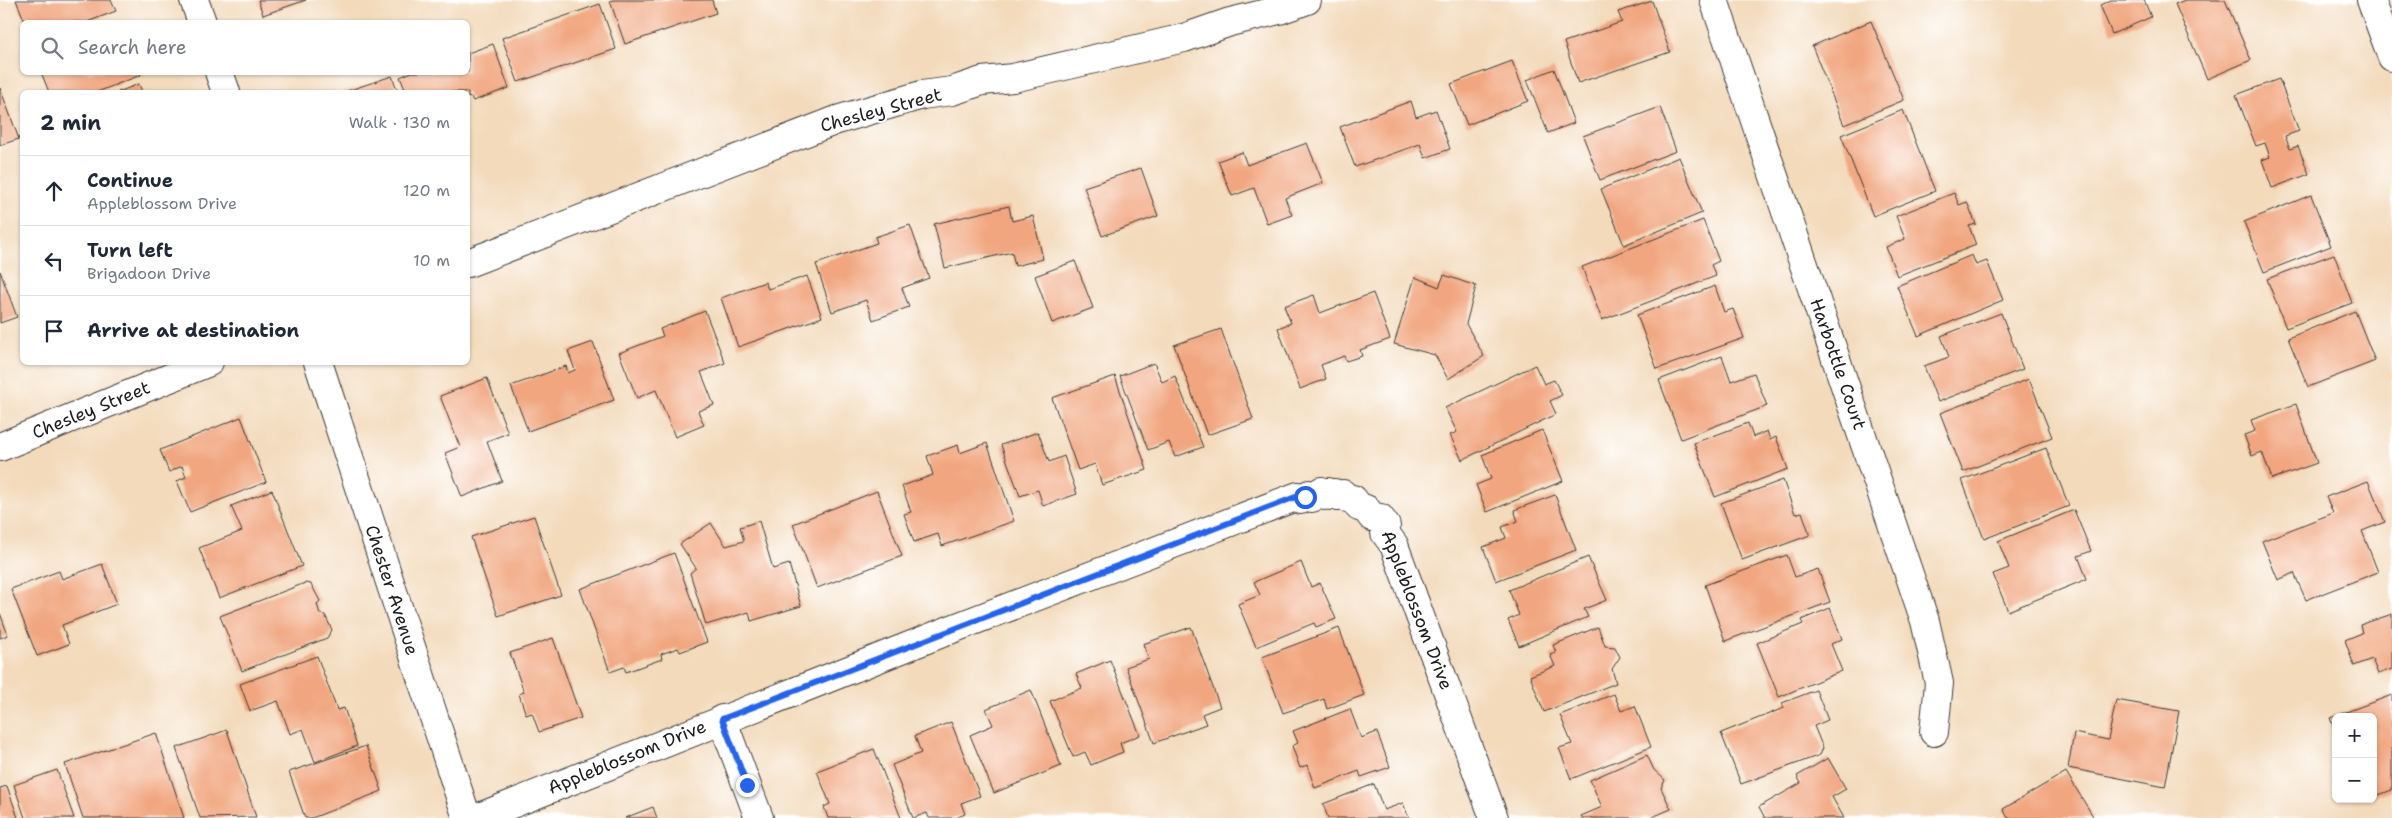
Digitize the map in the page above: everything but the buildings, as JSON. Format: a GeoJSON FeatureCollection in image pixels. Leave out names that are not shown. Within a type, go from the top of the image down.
{"type":"FeatureCollection","features":[{"type":"Feature","properties":{"kind":"street"},"geometry":{"type":"LineString","coordinates":[[194,0],[201,20]]}},
{"type":"Feature","properties":{"kind":"street","name":"Chesley Street"},"geometry":{"type":"LineString","coordinates":[[470,262],[837,120],[922,95],[952,91],[982,81],[1012,78],[1184,38],[1230,22],[1280,10],[1307,0]]}},
{"type":"Feature","properties":{"kind":"street","name":"Harbottle Court"},"geometry":{"type":"LineString","coordinates":[[1714,0],[1926,621],[1939,682],[1934,732]]}},
{"type":"Feature","properties":{"kind":"street"},"geometry":{"type":"LineString","coordinates":[[2371,0],[2392,57]]}},
{"type":"Feature","properties":{"kind":"street"},"geometry":{"type":"LineString","coordinates":[[220,75],[225,90]]}},
{"type":"Feature","properties":{"kind":"street","name":"Chesley Street"},"geometry":{"type":"LineString","coordinates":[[0,447],[202,365]]}},
{"type":"Feature","properties":{"kind":"street","name":"Chester Avenue"},"geometry":{"type":"LineString","coordinates":[[319,365],[467,818]]}},
{"type":"Feature","properties":{"kind":"street","name":"Appleblossom Drive"},"geometry":{"type":"LineString","coordinates":[[477,818],[722,719],[1298,496],[1301,500],[1309,494],[1312,498],[1320,491],[1324,496],[1328,492],[1331,496],[1335,493],[1338,498],[1342,494],[1346,498],[1353,499],[1359,507],[1366,509],[1372,517],[1380,518],[1386,526],[1385,533],[1394,546],[1494,818]]}},
{"type":"Feature","properties":{"kind":"street"},"geometry":{"type":"LineString","coordinates":[[722,719],[759,818]]}},
{"type":"Feature","properties":{"kind":"route"},"geometry":{"type":"LineString","coordinates":[[747,785],[722,719],[1298,496],[1301,500],[1305,497]]}}]}
